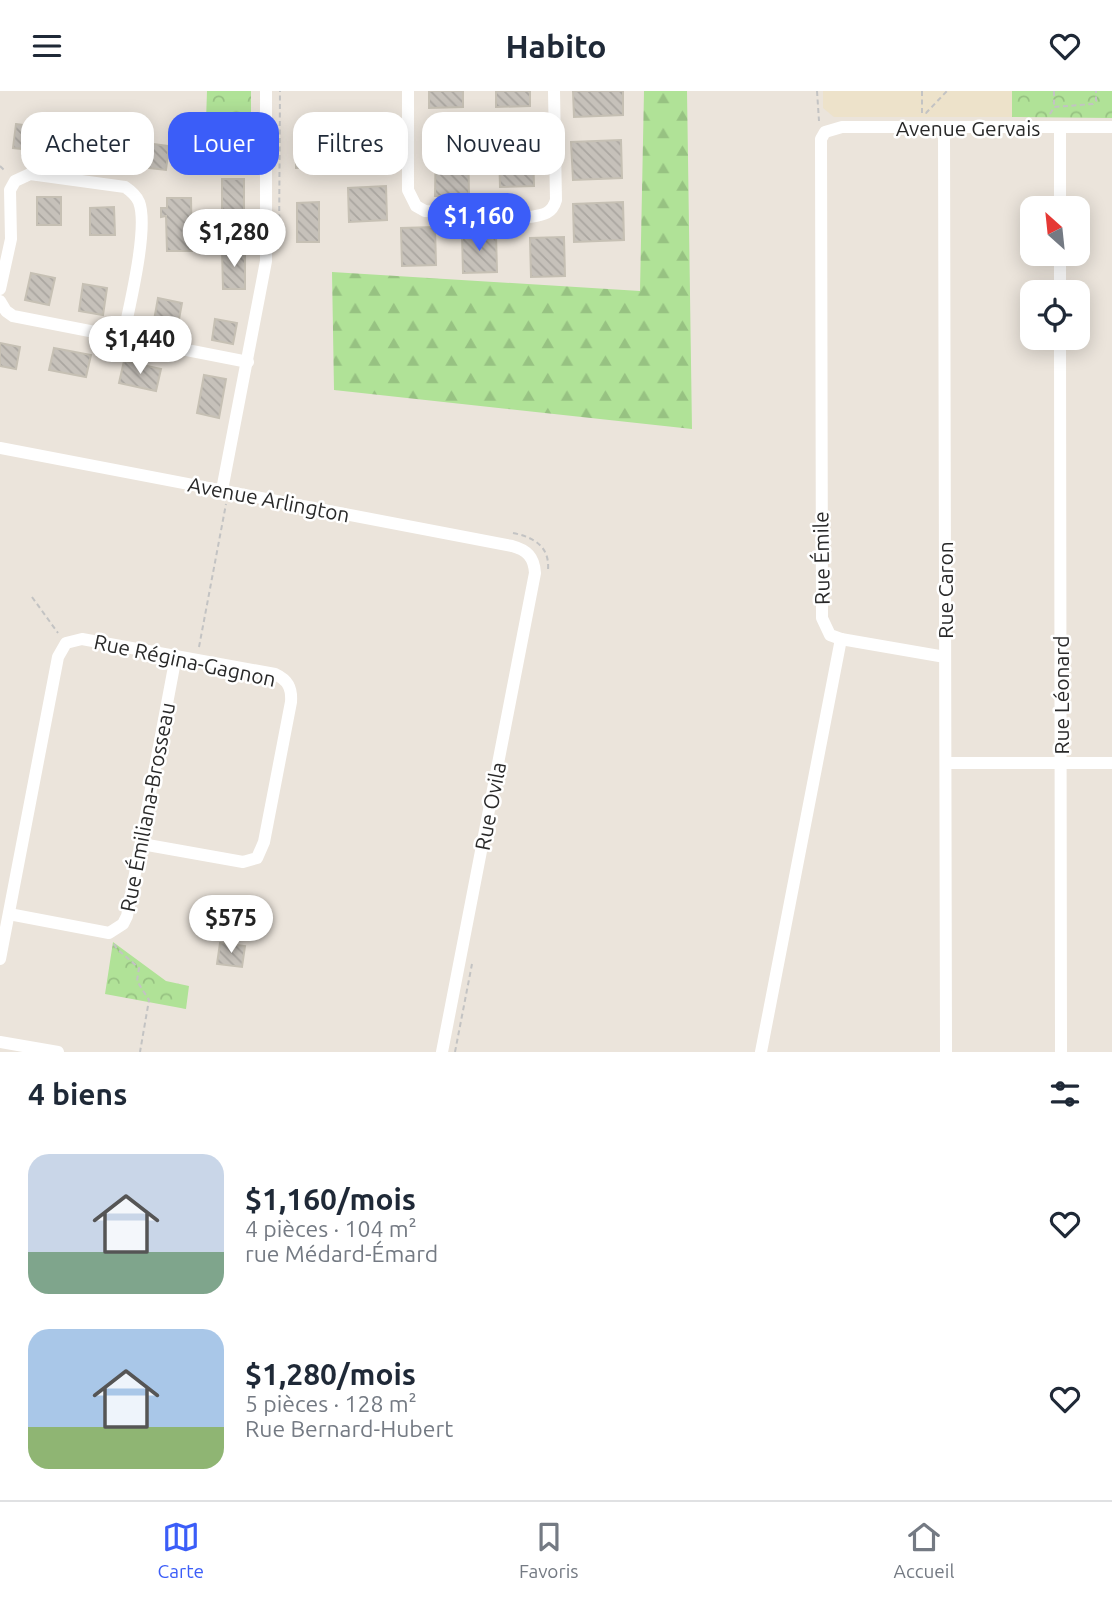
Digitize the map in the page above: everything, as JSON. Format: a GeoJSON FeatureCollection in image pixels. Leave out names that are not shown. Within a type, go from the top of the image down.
{"type":"FeatureCollection","features":[{"type":"Feature","properties":{"kind":"street"},"geometry":{"type":"LineString","coordinates":[[224,496],[266,261],[266,91]]}},
{"type":"Feature","properties":{"kind":"street"},"geometry":{"type":"LineString","coordinates":[[408,91],[408,190],[416,206],[425,211],[530,217],[545,215],[554,207],[556,200],[554,91]]}},
{"type":"Feature","properties":{"kind":"street","name":"Avenue Gervais"},"geometry":{"type":"LineString","coordinates":[[825,132],[842,127],[1112,127]]}},
{"type":"Feature","properties":{"kind":"street","name":"Rue Caron"},"geometry":{"type":"LineString","coordinates":[[944,128],[946,1052]]}},
{"type":"Feature","properties":{"kind":"street"},"geometry":{"type":"LineString","coordinates":[[1054,128],[1059,196]]}},
{"type":"Feature","properties":{"kind":"street","name":"Rue Émile"},"geometry":{"type":"LineString","coordinates":[[825,132],[820,146],[821,605],[825,627],[830,635],[841,639]]}},
{"type":"Feature","properties":{"kind":"street"},"geometry":{"type":"LineString","coordinates":[[0,289],[11,239],[10,190],[15,181],[30,174],[125,187],[138,199],[141,211],[139,257],[123,337]]}},
{"type":"Feature","properties":{"kind":"street"},"geometry":{"type":"LineString","coordinates":[[0,301],[13,316],[248,362]]}},
{"type":"Feature","properties":{"kind":"street","name":"Rue Léonard"},"geometry":{"type":"LineString","coordinates":[[1060,350],[1061,1052]]}},
{"type":"Feature","properties":{"kind":"street","name":"Avenue Arlington"},"geometry":{"type":"LineString","coordinates":[[0,448],[224,496],[512,546],[527,552],[533,560]]}},
{"type":"Feature","properties":{"kind":"street","name":"Rue Ovila"},"geometry":{"type":"LineString","coordinates":[[442,1052],[533,581],[533,560]]}},
{"type":"Feature","properties":{"kind":"street","name":"Rue Régina-Gagnon"},"geometry":{"type":"LineString","coordinates":[[0,959],[58,657],[66,643],[82,639],[275,674],[283,678],[289,684],[291,693],[288,715],[264,842],[257,858],[243,862],[142,844]]}},
{"type":"Feature","properties":{"kind":"street"},"geometry":{"type":"LineString","coordinates":[[761,1052],[841,639],[945,657]]}},
{"type":"Feature","properties":{"kind":"street","name":"Rue Émiliana-Brosseau"},"geometry":{"type":"LineString","coordinates":[[9,914],[109,933],[123,924],[142,844],[176,656]]}},
{"type":"Feature","properties":{"kind":"street"},"geometry":{"type":"LineString","coordinates":[[946,763],[1112,763]]}},
{"type":"Feature","properties":{"kind":"street"},"geometry":{"type":"LineString","coordinates":[[0,1042],[58,1052]]}},
{"type":"Feature","properties":{"kind":"path"},"geometry":{"type":"LineString","coordinates":[[817,91],[819,124],[825,132]]}},
{"type":"Feature","properties":{"kind":"path"},"geometry":{"type":"LineString","coordinates":[[922,91],[922,113],[926,113],[947,91]]}},
{"type":"Feature","properties":{"kind":"path"},"geometry":{"type":"LineString","coordinates":[[1054,91],[1054,107],[1049,115],[1054,128]]}},
{"type":"Feature","properties":{"kind":"path"},"geometry":{"type":"LineString","coordinates":[[1054,107],[1093,104],[1097,91]]}},
{"type":"Feature","properties":{"kind":"path"},"geometry":{"type":"LineString","coordinates":[[0,166],[9,176]]}},
{"type":"Feature","properties":{"kind":"path"},"geometry":{"type":"LineString","coordinates":[[198,651],[224,496]]}},
{"type":"Feature","properties":{"kind":"path"},"geometry":{"type":"LineString","coordinates":[[32,597],[61,636]]}},
{"type":"Feature","properties":{"kind":"path"},"geometry":{"type":"LineString","coordinates":[[112,940],[117,949],[139,968],[136,981],[149,1000],[140,1052]]}},
{"type":"Feature","properties":{"kind":"shaded area"},"geometry":{"type":"Polygon","coordinates":[[[823,91],[1012,91],[1012,117],[834,117],[823,108],[823,91]]]}},
{"type":"Feature","properties":{"kind":"green space"},"geometry":{"type":"Polygon","coordinates":[[[207,91],[251,91],[251,112],[206,112],[207,91]]]}},
{"type":"Feature","properties":{"kind":"green space"},"geometry":{"type":"Polygon","coordinates":[[[644,91],[687,91],[692,429],[334,390],[332,272],[640,291],[644,91]]]}},
{"type":"Feature","properties":{"kind":"green space"},"geometry":{"type":"Polygon","coordinates":[[[1012,91],[1112,91],[1112,118],[1012,117],[1012,91]]]}},
{"type":"Feature","properties":{"kind":"green space"},"geometry":{"type":"Polygon","coordinates":[[[113,942],[166,981],[189,986],[186,1009],[105,994],[113,942]]]}},
{"type":"Feature","properties":{"kind":"building"},"geometry":{"type":"Polygon","coordinates":[[[429,91],[463,91],[463,107],[429,108],[429,91]]]}},
{"type":"Feature","properties":{"kind":"building"},"geometry":{"type":"Polygon","coordinates":[[[496,91],[530,91],[530,106],[496,107],[496,91]]]}},
{"type":"Feature","properties":{"kind":"building"},"geometry":{"type":"Polygon","coordinates":[[[573,91],[623,91],[623,115],[574,117],[573,91]]]}},
{"type":"Feature","properties":{"kind":"building"},"geometry":{"type":"Polygon","coordinates":[[[16,124],[21,125],[21,149],[13,148],[16,124]]]}},
{"type":"Feature","properties":{"kind":"building"},"geometry":{"type":"Polygon","coordinates":[[[621,140],[622,178],[573,180],[571,142],[621,140]]]}},
{"type":"Feature","properties":{"kind":"building"},"geometry":{"type":"Polygon","coordinates":[[[154,144],[168,146],[166,170],[154,169],[154,144]]]}},
{"type":"Feature","properties":{"kind":"building"},"geometry":{"type":"Polygon","coordinates":[[[435,175],[469,175],[469,196],[435,196],[435,175]]]}},
{"type":"Feature","properties":{"kind":"building"},"geometry":{"type":"Polygon","coordinates":[[[500,175],[534,175],[534,186],[500,187],[500,175]]]}},
{"type":"Feature","properties":{"kind":"building"},"geometry":{"type":"Polygon","coordinates":[[[222,179],[244,179],[244,219],[222,219],[222,179]]]}},
{"type":"Feature","properties":{"kind":"building"},"geometry":{"type":"Polygon","coordinates":[[[386,186],[387,220],[349,222],[348,188],[386,186]]]}},
{"type":"Feature","properties":{"kind":"building"},"geometry":{"type":"Polygon","coordinates":[[[37,197],[61,197],[61,225],[37,225],[37,197]]]}},
{"type":"Feature","properties":{"kind":"building"},"geometry":{"type":"Polygon","coordinates":[[[167,198],[191,198],[192,251],[167,251],[166,216],[161,217],[161,208],[167,208],[167,198]]]}},
{"type":"Feature","properties":{"kind":"building"},"geometry":{"type":"Polygon","coordinates":[[[319,202],[319,242],[297,242],[297,203],[319,202]]]}},
{"type":"Feature","properties":{"kind":"building"},"geometry":{"type":"Polygon","coordinates":[[[623,202],[624,240],[574,242],[573,204],[623,202]]]}},
{"type":"Feature","properties":{"kind":"building"},"geometry":{"type":"Polygon","coordinates":[[[114,207],[115,235],[90,235],[90,208],[114,207]]]}},
{"type":"Feature","properties":{"kind":"building"},"geometry":{"type":"Polygon","coordinates":[[[435,227],[436,265],[402,266],[401,228],[435,227]]]}},
{"type":"Feature","properties":{"kind":"building"},"geometry":{"type":"Polygon","coordinates":[[[462,234],[496,234],[497,272],[463,273],[462,234]]]}},
{"type":"Feature","properties":{"kind":"building"},"geometry":{"type":"Polygon","coordinates":[[[564,237],[565,276],[531,277],[530,238],[564,237]]]}},
{"type":"Feature","properties":{"kind":"building"},"geometry":{"type":"Polygon","coordinates":[[[222,249],[245,249],[245,289],[223,289],[222,249]]]}},
{"type":"Feature","properties":{"kind":"building"},"geometry":{"type":"Polygon","coordinates":[[[31,273],[55,278],[49,305],[25,300],[31,273]]]}},
{"type":"Feature","properties":{"kind":"building"},"geometry":{"type":"Polygon","coordinates":[[[83,284],[107,288],[103,315],[79,311],[83,284]]]}},
{"type":"Feature","properties":{"kind":"building"},"geometry":{"type":"Polygon","coordinates":[[[158,298],[182,303],[177,330],[153,326],[158,298]]]}},
{"type":"Feature","properties":{"kind":"building"},"geometry":{"type":"Polygon","coordinates":[[[215,319],[237,323],[233,344],[212,340],[215,319]]]}},
{"type":"Feature","properties":{"kind":"building"},"geometry":{"type":"Polygon","coordinates":[[[0,343],[20,347],[16,369],[0,366],[0,343]]]}},
{"type":"Feature","properties":{"kind":"building"},"geometry":{"type":"Polygon","coordinates":[[[54,348],[91,355],[86,377],[49,370],[54,348]]]}},
{"type":"Feature","properties":{"kind":"building"},"geometry":{"type":"Polygon","coordinates":[[[124,361],[161,369],[156,391],[119,383],[124,361]]]}},
{"type":"Feature","properties":{"kind":"building"},"geometry":{"type":"Polygon","coordinates":[[[204,375],[226,379],[219,418],[197,413],[204,375]]]}},
{"type":"Feature","properties":{"kind":"building"},"geometry":{"type":"Polygon","coordinates":[[[220,943],[245,946],[242,967],[217,964],[220,943]]]}}]}
